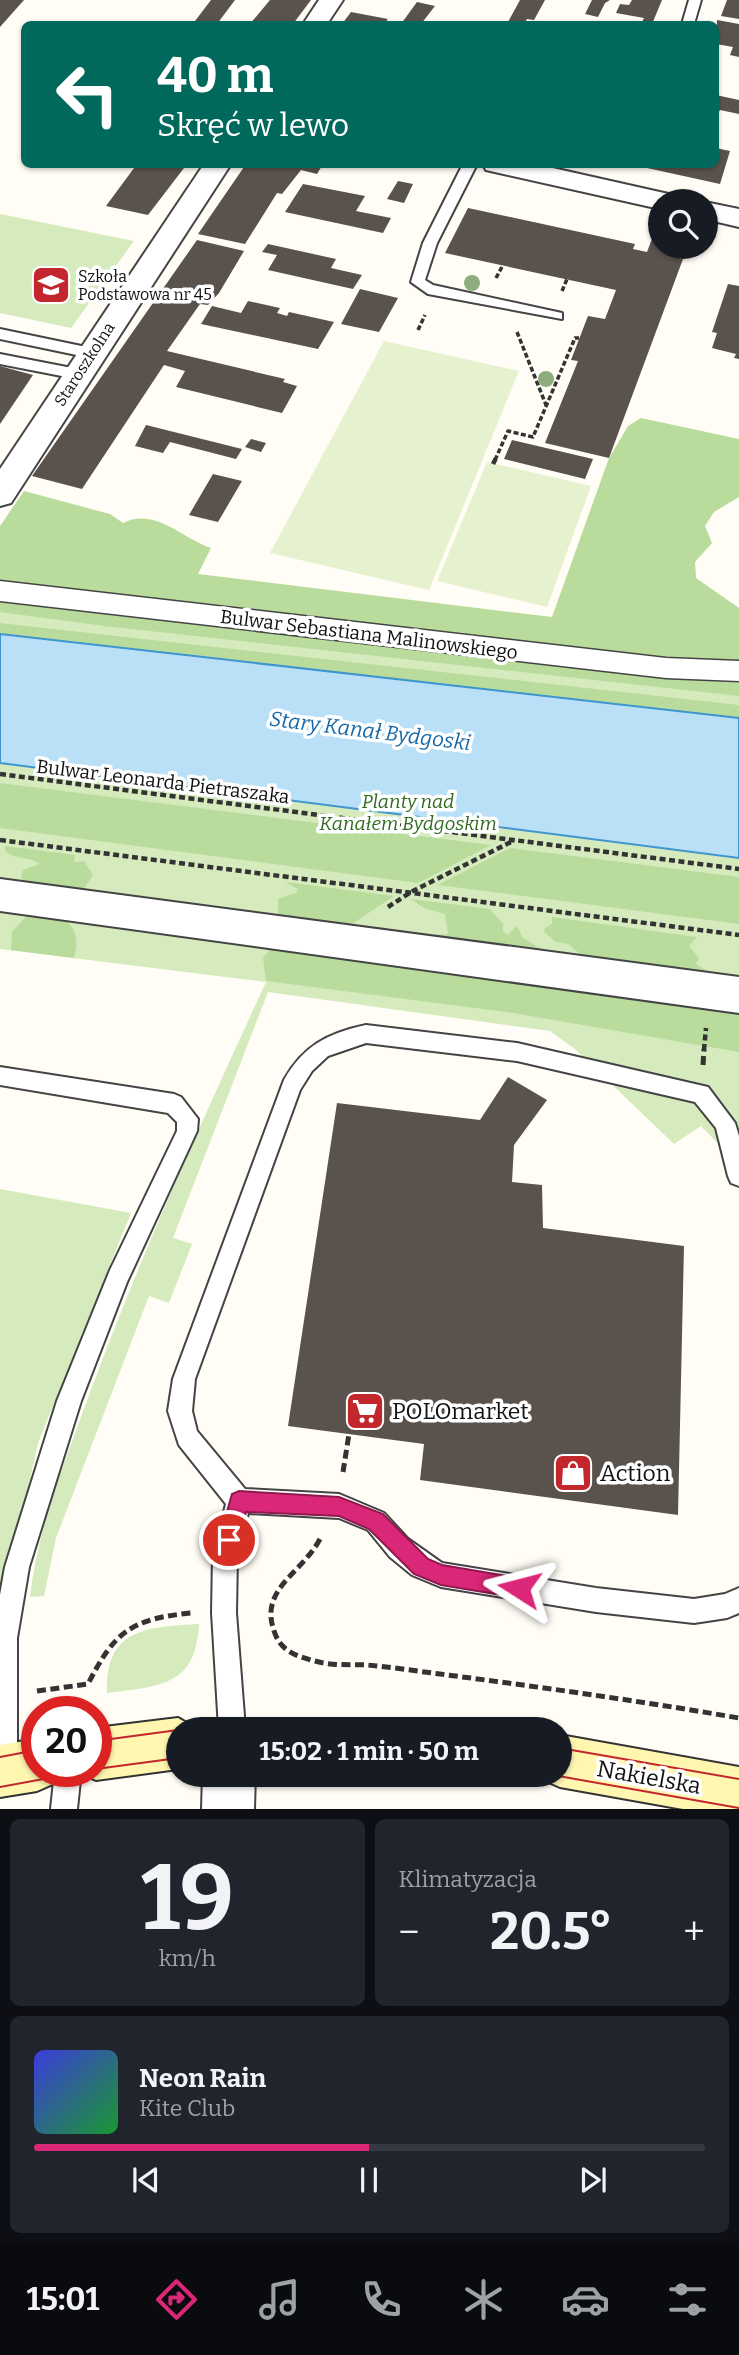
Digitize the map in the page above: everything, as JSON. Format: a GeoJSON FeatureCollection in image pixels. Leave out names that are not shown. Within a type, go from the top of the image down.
{"type":"FeatureCollection","features":[{"type":"Feature","properties":{"kind":"main road"},"geometry":{"type":"LineString","coordinates":[[112,1752],[166,1745]]}},
{"type":"Feature","properties":{"kind":"main road","name":"Nakielska"},"geometry":{"type":"LineString","coordinates":[[572,1764],[708,1796]]}},
{"type":"Feature","properties":{"kind":"street"},"geometry":{"type":"LineString","coordinates":[[317,21],[331,0]]}},
{"type":"Feature","properties":{"kind":"street","name":"Staroszkolna"},"geometry":{"type":"LineString","coordinates":[[0,495],[215,168]]}},
{"type":"Feature","properties":{"kind":"street"},"geometry":{"type":"LineString","coordinates":[[514,168],[648,198]]}},
{"type":"Feature","properties":{"kind":"street"},"geometry":{"type":"LineString","coordinates":[[718,213],[739,218]]}},
{"type":"Feature","properties":{"kind":"street","name":"Bulwar Sebastiana Malinowskiego"},"geometry":{"type":"LineString","coordinates":[[0,591],[666,668],[739,671]]}},
{"type":"Feature","properties":{"kind":"street"},"geometry":{"type":"LineString","coordinates":[[0,895],[724,993]]}},
{"type":"Feature","properties":{"kind":"street"},"geometry":{"type":"LineString","coordinates":[[228,1809],[229,1787]]}},
{"type":"Feature","properties":{"kind":"lane"},"geometry":{"type":"LineString","coordinates":[[689,21],[695,0]]}},
{"type":"Feature","properties":{"kind":"lane"},"geometry":{"type":"LineString","coordinates":[[468,168],[428,248],[416,278],[418,282],[428,289],[557,316]]}},
{"type":"Feature","properties":{"kind":"lane"},"geometry":{"type":"LineString","coordinates":[[0,334],[84,364]]}},
{"type":"Feature","properties":{"kind":"lane"},"geometry":{"type":"LineString","coordinates":[[0,359],[84,364]]}},
{"type":"Feature","properties":{"kind":"lane"},"geometry":{"type":"LineString","coordinates":[[739,1176],[725,1123],[701,1094],[541,1060],[517,1052],[366,1034],[343,1038],[323,1047],[302,1066],[291,1087],[184,1379],[180,1411],[187,1437],[239,1501],[339,1506],[376,1521],[421,1566],[441,1575],[596,1600],[694,1611],[727,1606],[739,1600]]}},
{"type":"Feature","properties":{"kind":"lane"},"geometry":{"type":"LineString","coordinates":[[0,1076],[174,1104],[188,1119],[187,1131],[103,1315],[69,1401],[37,1497],[9,1606],[3,1696],[14,1769]]}},
{"type":"Feature","properties":{"kind":"lane"},"geometry":{"type":"LineString","coordinates":[[231,1717],[225,1613],[225,1555],[239,1501]]}},
{"type":"Feature","properties":{"kind":"lane"},"geometry":{"type":"LineString","coordinates":[[64,1809],[66,1787]]}},
{"type":"Feature","properties":{"kind":"path"},"geometry":{"type":"LineString","coordinates":[[507,305],[546,405]]}},
{"type":"Feature","properties":{"kind":"path"},"geometry":{"type":"LineString","coordinates":[[493,464],[508,430],[533,436],[575,338],[579,338]]}},
{"type":"Feature","properties":{"kind":"path","name":"Bulwar Leonarda Pietraszaka"},"geometry":{"type":"LineString","coordinates":[[0,774],[739,869]]}},
{"type":"Feature","properties":{"kind":"path"},"geometry":{"type":"LineString","coordinates":[[0,839],[739,935]]}},
{"type":"Feature","properties":{"kind":"path"},"geometry":{"type":"LineString","coordinates":[[338,940],[411,892],[513,840]]}},
{"type":"Feature","properties":{"kind":"path"},"geometry":{"type":"LineString","coordinates":[[701,1094],[724,993]]}},
{"type":"Feature","properties":{"kind":"path"},"geometry":{"type":"LineString","coordinates":[[3,1696],[89,1684],[113,1637],[134,1624],[188,1614],[269,1612],[276,1637],[284,1648],[297,1656],[322,1664],[368,1665],[605,1695],[739,1718]]}},
{"type":"Feature","properties":{"kind":"green space","name":"Szkoła Podstawowa nr 45"},"geometry":{"type":"Polygon","coordinates":[[[0,214],[134,241],[71,328],[0,313],[0,214]]]}},
{"type":"Feature","properties":{"kind":"green space"},"geometry":{"type":"Polygon","coordinates":[[[384,341],[519,371],[429,590],[270,553],[384,341]]]}},
{"type":"Feature","properties":{"kind":"green space"},"geometry":{"type":"Polygon","coordinates":[[[641,418],[739,439],[739,497],[714,512],[705,526],[712,543],[695,562],[696,578],[739,608],[739,668],[0,584],[0,526],[24,491],[110,514],[123,523],[146,519],[168,526],[211,548],[198,574],[552,617],[609,458],[628,426],[641,418]]]}},
{"type":"Feature","properties":{"kind":"green space"},"geometry":{"type":"Polygon","coordinates":[[[487,462],[591,486],[547,607],[437,581],[487,462]]]}},
{"type":"Feature","properties":{"kind":"green space","name":"Planty nad Kanałem Bydgoskim"},"geometry":{"type":"Polygon","coordinates":[[[0,569],[739,662],[739,1165],[701,1126],[674,1144],[576,1050],[550,1031],[268,992],[173,1238],[192,1244],[169,1303],[149,1296],[56,1538],[44,1596],[30,1597],[39,1546],[53,1496],[108,1345],[173,1188],[266,982],[0,949],[0,569]]]}},
{"type":"Feature","properties":{"kind":"green space"},"geometry":{"type":"Polygon","coordinates":[[[0,599],[739,683],[739,696],[104,626],[0,612],[0,599]]]}},
{"type":"Feature","properties":{"kind":"green space"},"geometry":{"type":"Polygon","coordinates":[[[0,623],[739,705],[739,718],[0,634],[0,623]]]}},
{"type":"Feature","properties":{"kind":"green space"},"geometry":{"type":"Polygon","coordinates":[[[0,783],[491,845],[418,883],[0,828],[0,783]]]}},
{"type":"Feature","properties":{"kind":"green space"},"geometry":{"type":"Polygon","coordinates":[[[5,846],[75,855],[74,862],[84,861],[93,875],[79,897],[33,892],[21,878],[23,870],[40,864],[9,854],[5,851],[5,846]]]}},
{"type":"Feature","properties":{"kind":"green space"},"geometry":{"type":"Polygon","coordinates":[[[510,848],[739,877],[739,924],[438,885],[510,848]]]}},
{"type":"Feature","properties":{"kind":"green space"},"geometry":{"type":"Polygon","coordinates":[[[285,882],[394,896],[340,932],[287,925],[278,914],[278,899],[296,893],[298,889],[285,882]]]}},
{"type":"Feature","properties":{"kind":"green space"},"geometry":{"type":"Polygon","coordinates":[[[411,899],[490,909],[503,924],[503,931],[507,935],[517,926],[523,938],[550,954],[358,934],[380,927],[423,936],[448,934],[445,914],[424,908],[411,899]]]}},
{"type":"Feature","properties":{"kind":"green space"},"geometry":{"type":"Polygon","coordinates":[[[37,905],[69,924],[76,937],[74,958],[11,950],[12,932],[37,905]]]}},
{"type":"Feature","properties":{"kind":"green space"},"geometry":{"type":"Polygon","coordinates":[[[552,917],[697,937],[689,946],[699,958],[696,964],[708,971],[709,979],[594,965],[568,944],[556,942],[544,932],[545,928],[552,924],[552,917]]]}},
{"type":"Feature","properties":{"kind":"green space"},"geometry":{"type":"Polygon","coordinates":[[[274,945],[739,1001],[739,1052],[513,1013],[266,981],[263,958],[274,945]]]}},
{"type":"Feature","properties":{"kind":"green space"},"geometry":{"type":"Polygon","coordinates":[[[0,1189],[131,1213],[38,1443],[0,1618],[0,1189]]]}},
{"type":"Feature","properties":{"kind":"green space"},"geometry":{"type":"Polygon","coordinates":[[[199,1624],[191,1660],[182,1672],[158,1685],[107,1693],[108,1671],[113,1655],[122,1643],[147,1630],[199,1624]]]}},
{"type":"Feature","properties":{"kind":"water","name":"Stary Kanał Bydgoski"},"geometry":{"type":"Polygon","coordinates":[[[0,634],[739,718],[739,858],[0,763],[0,634]]]}},
{"type":"Feature","properties":{"kind":"building"},"geometry":{"type":"Polygon","coordinates":[[[0,0],[24,0],[0,27],[0,0]]]}},
{"type":"Feature","properties":{"kind":"building"},"geometry":{"type":"Polygon","coordinates":[[[211,0],[235,0],[219,21],[195,21],[211,0]]]}},
{"type":"Feature","properties":{"kind":"building"},"geometry":{"type":"Polygon","coordinates":[[[270,0],[311,0],[295,21],[252,21],[270,0]]]}},
{"type":"Feature","properties":{"kind":"building"},"geometry":{"type":"Polygon","coordinates":[[[520,0],[545,0],[534,20],[509,21],[520,0]]]}},
{"type":"Feature","properties":{"kind":"building"},"geometry":{"type":"Polygon","coordinates":[[[592,0],[610,0],[605,3],[598,17],[585,14],[592,0]]]}},
{"type":"Feature","properties":{"kind":"building"},"geometry":{"type":"Polygon","coordinates":[[[632,0],[662,0],[653,21],[642,21],[644,18],[616,13],[620,4],[629,5],[632,0]]]}},
{"type":"Feature","properties":{"kind":"building"},"geometry":{"type":"Polygon","coordinates":[[[727,0],[739,0],[739,19],[721,16],[727,0]]]}},
{"type":"Feature","properties":{"kind":"building"},"geometry":{"type":"Polygon","coordinates":[[[417,2],[435,6],[423,21],[403,21],[417,2]]]}},
{"type":"Feature","properties":{"kind":"building"},"geometry":{"type":"Polygon","coordinates":[[[351,12],[388,19],[386,21],[344,21],[351,12]]]}},
{"type":"Feature","properties":{"kind":"building"},"geometry":{"type":"Polygon","coordinates":[[[717,21],[739,24],[739,57],[730,55],[733,47],[719,45],[717,21]]]}},
{"type":"Feature","properties":{"kind":"building"},"geometry":{"type":"Polygon","coordinates":[[[719,96],[739,100],[739,114],[720,110],[719,96]]]}},
{"type":"Feature","properties":{"kind":"building"},"geometry":{"type":"Polygon","coordinates":[[[719,149],[730,151],[720,184],[647,168],[719,168],[719,149]]]}},
{"type":"Feature","properties":{"kind":"building"},"geometry":{"type":"Polygon","coordinates":[[[134,168],[184,168],[148,215],[106,206],[134,168]]]}},
{"type":"Feature","properties":{"kind":"building"},"geometry":{"type":"Polygon","coordinates":[[[243,168],[321,168],[317,174],[301,170],[282,194],[277,193],[245,244],[198,234],[243,168]]]}},
{"type":"Feature","properties":{"kind":"building"},"geometry":{"type":"Polygon","coordinates":[[[398,181],[413,184],[404,203],[387,199],[398,181]]]}},
{"type":"Feature","properties":{"kind":"building"},"geometry":{"type":"Polygon","coordinates":[[[303,184],[365,196],[356,211],[391,218],[383,233],[285,212],[303,184]]]}},
{"type":"Feature","properties":{"kind":"building"},"geometry":{"type":"Polygon","coordinates":[[[468,208],[635,244],[633,249],[647,252],[648,249],[648,259],[683,259],[609,458],[545,443],[578,361],[571,360],[588,316],[605,319],[616,290],[445,253],[468,208]]]}},
{"type":"Feature","properties":{"kind":"building"},"geometry":{"type":"Polygon","coordinates":[[[197,240],[244,251],[219,293],[208,305],[200,304],[167,351],[285,379],[283,382],[297,386],[282,413],[176,387],[185,371],[164,365],[82,489],[32,476],[197,240]]]}},
{"type":"Feature","properties":{"kind":"building"},"geometry":{"type":"Polygon","coordinates":[[[268,244],[336,259],[331,268],[362,275],[353,289],[268,270],[277,255],[262,252],[268,244]]]}},
{"type":"Feature","properties":{"kind":"building"},"geometry":{"type":"Polygon","coordinates":[[[728,284],[739,286],[739,359],[734,358],[736,354],[712,348],[717,333],[712,332],[728,284]]]}},
{"type":"Feature","properties":{"kind":"building"},"geometry":{"type":"Polygon","coordinates":[[[360,289],[398,298],[379,332],[341,324],[360,289]]]}},
{"type":"Feature","properties":{"kind":"building"},"geometry":{"type":"Polygon","coordinates":[[[248,301],[280,308],[277,313],[287,316],[289,312],[334,322],[318,349],[201,324],[212,306],[241,313],[248,301]]]}},
{"type":"Feature","properties":{"kind":"building"},"geometry":{"type":"Polygon","coordinates":[[[0,366],[33,375],[0,424],[0,366]]]}},
{"type":"Feature","properties":{"kind":"building"},"geometry":{"type":"Polygon","coordinates":[[[146,425],[242,449],[236,459],[170,442],[163,453],[135,446],[146,425]]]}},
{"type":"Feature","properties":{"kind":"building"},"geometry":{"type":"Polygon","coordinates":[[[251,439],[266,443],[261,452],[245,447],[251,439]]]}},
{"type":"Feature","properties":{"kind":"building"},"geometry":{"type":"Polygon","coordinates":[[[512,440],[593,459],[585,479],[504,459],[512,440]]]}},
{"type":"Feature","properties":{"kind":"building"},"geometry":{"type":"Polygon","coordinates":[[[213,474],[242,481],[218,522],[189,515],[213,474]]]}},
{"type":"Feature","properties":{"kind":"building"},"geometry":{"type":"Polygon","coordinates":[[[508,1077],[547,1100],[514,1145],[512,1182],[542,1185],[543,1228],[684,1246],[678,1515],[420,1480],[424,1444],[288,1426],[337,1103],[480,1120],[508,1077]]]}},
{"type":"Feature","properties":{"kind":"tram line"},"geometry":{"type":"LineString","coordinates":[[112,1739],[166,1732]]}},
{"type":"Feature","properties":{"kind":"tram line"},"geometry":{"type":"LineString","coordinates":[[572,1750],[739,1779]]}},
{"type":"Feature","properties":{"kind":"tram line"},"geometry":{"type":"LineString","coordinates":[[0,1757],[21,1753]]}},
{"type":"Feature","properties":{"kind":"tram line"},"geometry":{"type":"LineString","coordinates":[[112,1767],[166,1760]]}},
{"type":"Feature","properties":{"kind":"tram line"},"geometry":{"type":"LineString","coordinates":[[572,1778],[739,1808]]}},
{"type":"Feature","properties":{"kind":"tram line"},"geometry":{"type":"LineString","coordinates":[[0,1787],[21,1783]]}},
{"type":"Feature","properties":{"kind":"place","name":"Szkoła Podstawowa nr 45"},"geometry":{"type":"Point","coordinates":[51,285]}},
{"type":"Feature","properties":{"kind":"place","name":"POLOmarket"},"geometry":{"type":"Point","coordinates":[365,1411]}},
{"type":"Feature","properties":{"kind":"place","name":"Action"},"geometry":{"type":"Point","coordinates":[573,1473]}},
{"type":"Feature","properties":{"kind":"route"},"geometry":{"type":"LineString","coordinates":[[229,1540],[239,1501],[339,1506],[376,1521],[399,1548],[421,1566],[441,1575],[519,1588]]}}]}
